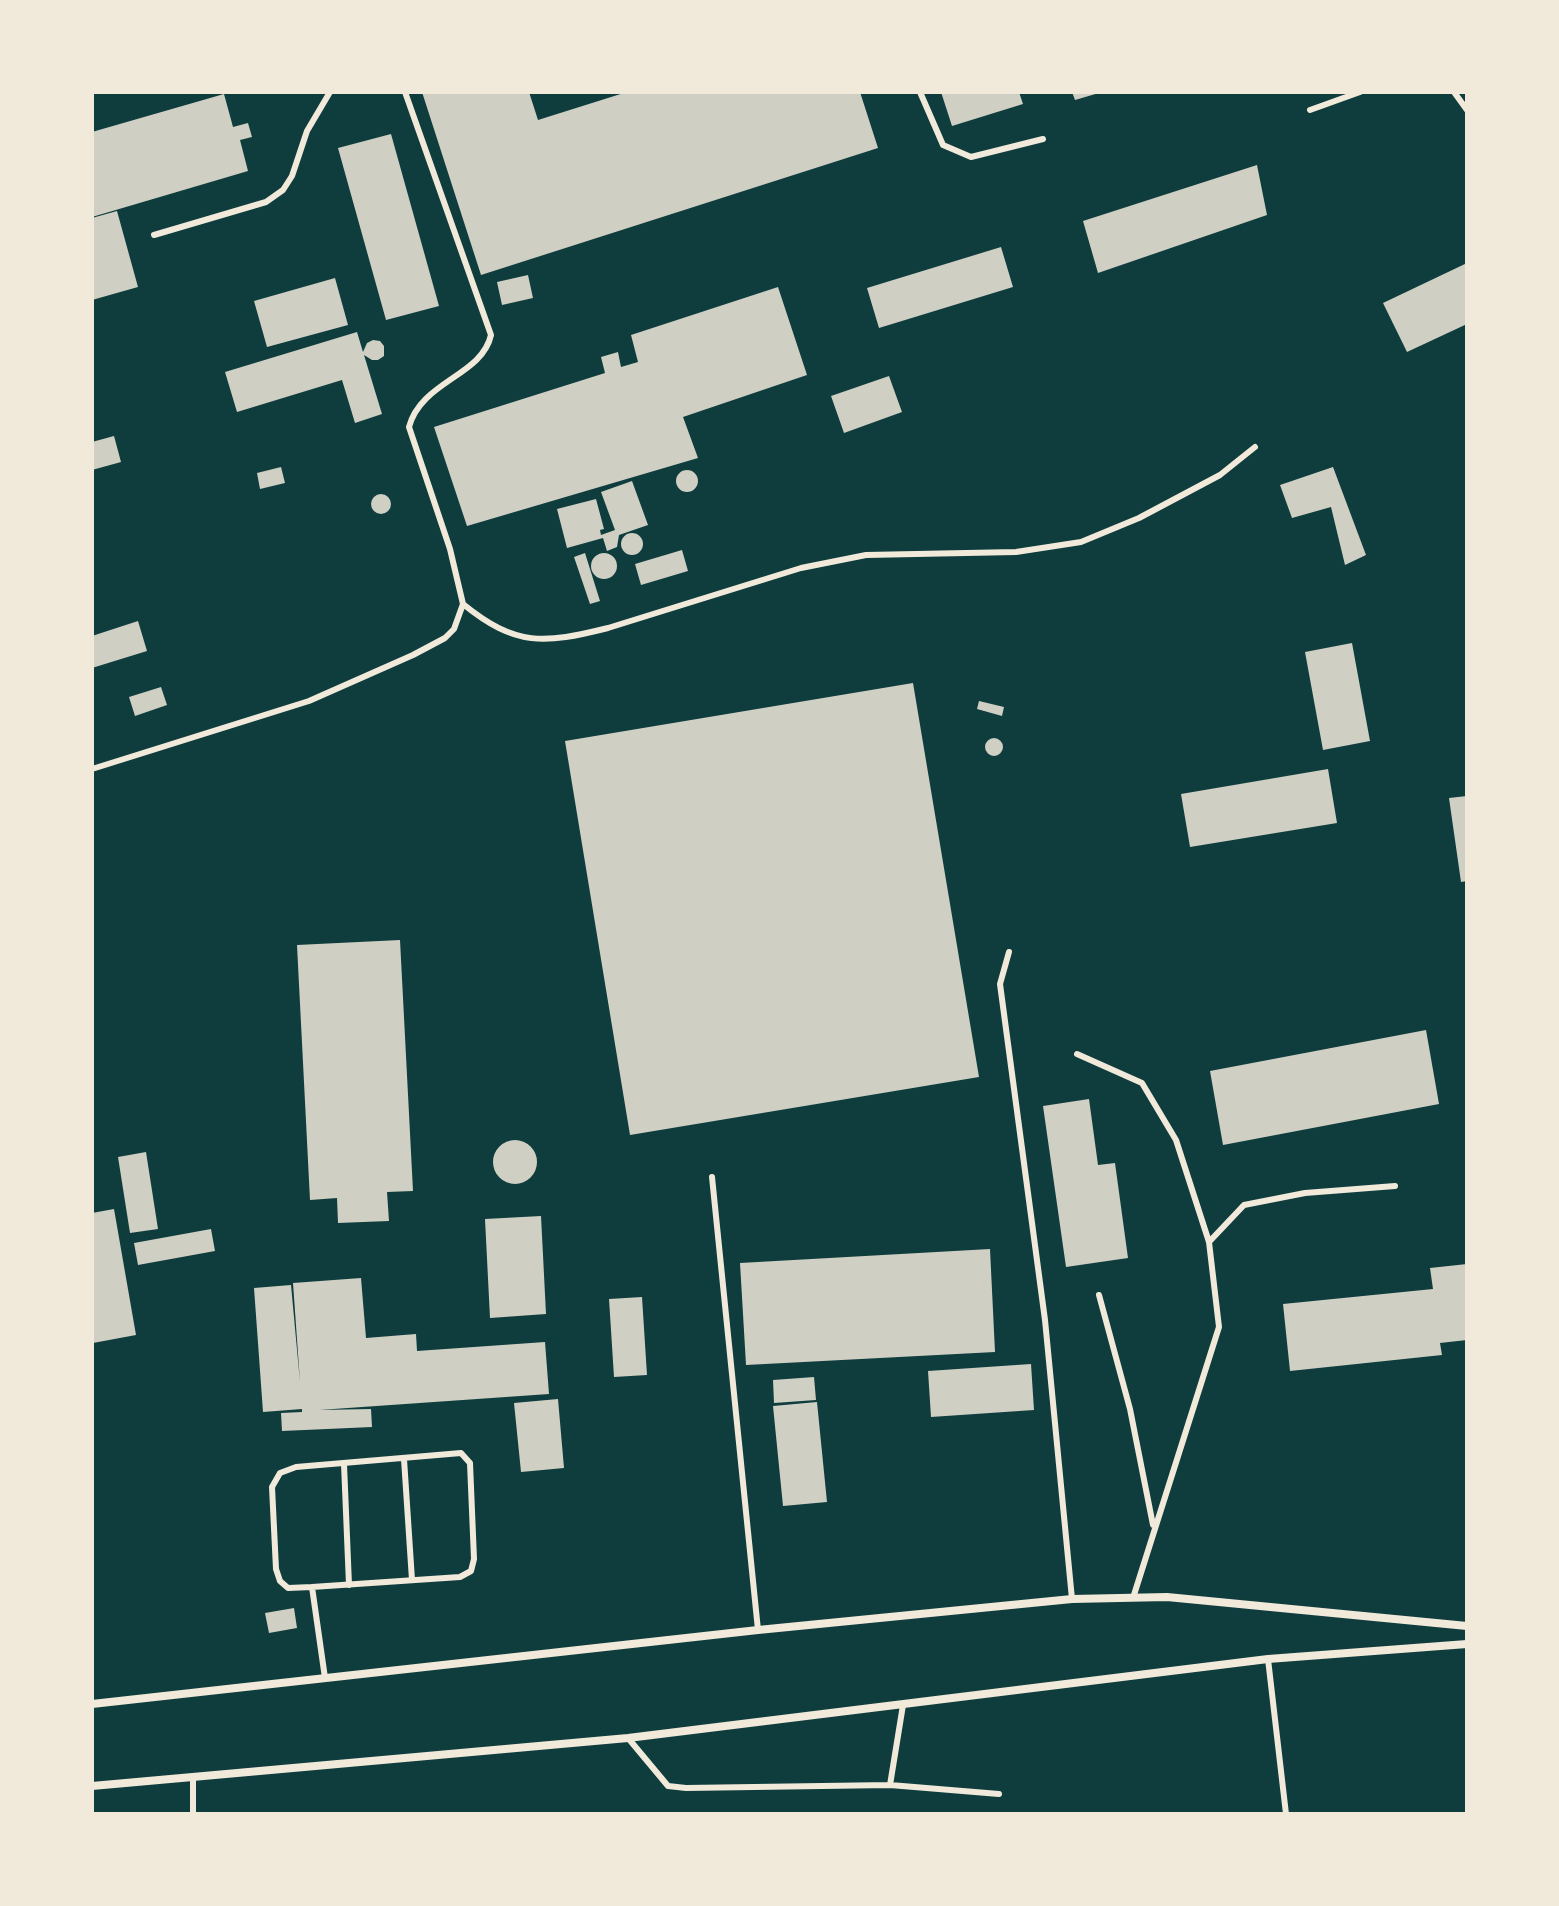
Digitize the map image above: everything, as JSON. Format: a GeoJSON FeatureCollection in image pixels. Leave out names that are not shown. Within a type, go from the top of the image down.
{"type":"FeatureCollection","features":[{"type":"Feature","properties":{"kind":"street"},"geometry":{"type":"LineString","coordinates":[[92,1704],[758,1630],[1072,1599],[1167,1597],[1467,1626]]}},
{"type":"Feature","properties":{"kind":"street"},"geometry":{"type":"LineString","coordinates":[[92,1786],[628,1738],[1268,1659],[1467,1644]]}},
{"type":"Feature","properties":{"kind":"lane"},"geometry":{"type":"LineString","coordinates":[[154,235],[266,202],[283,190],[292,176],[307,131],[330,92]]}},
{"type":"Feature","properties":{"kind":"lane"},"geometry":{"type":"LineString","coordinates":[[92,769],[309,701],[445,638],[458,622],[463,604],[450,549],[409,427],[413,411],[425,398],[480,356],[488,347],[491,335],[405,92]]}},
{"type":"Feature","properties":{"kind":"lane"},"geometry":{"type":"LineString","coordinates":[[920,92],[943,145],[971,157],[1043,139]]}},
{"type":"Feature","properties":{"kind":"lane"},"geometry":{"type":"LineString","coordinates":[[1310,110],[1360,92]]}},
{"type":"Feature","properties":{"kind":"lane"},"geometry":{"type":"LineString","coordinates":[[1454,92],[1467,110]]}},
{"type":"Feature","properties":{"kind":"lane"},"geometry":{"type":"LineString","coordinates":[[463,604],[483,620],[519,638],[576,636],[801,568],[853,557],[1016,552],[1081,542],[1139,518],[1220,475],[1255,447]]}},
{"type":"Feature","properties":{"kind":"lane"},"geometry":{"type":"LineString","coordinates":[[1009,952],[1000,984],[1045,1320],[1072,1599]]}},
{"type":"Feature","properties":{"kind":"lane"},"geometry":{"type":"LineString","coordinates":[[1077,1054],[1142,1083],[1176,1140],[1209,1242],[1219,1327],[1133,1598]]}},
{"type":"Feature","properties":{"kind":"lane"},"geometry":{"type":"LineString","coordinates":[[712,1177],[758,1630]]}},
{"type":"Feature","properties":{"kind":"lane"},"geometry":{"type":"LineString","coordinates":[[1209,1242],[1244,1205],[1305,1193],[1395,1186]]}},
{"type":"Feature","properties":{"kind":"lane"},"geometry":{"type":"LineString","coordinates":[[1099,1295],[1130,1409],[1154,1528]]}},
{"type":"Feature","properties":{"kind":"lane"},"geometry":{"type":"LineString","coordinates":[[461,1453],[470,1463],[474,1559],[471,1571],[460,1577],[312,1587],[288,1588],[280,1581],[276,1569],[272,1487],[280,1473],[296,1467],[404,1459],[461,1453]]}},
{"type":"Feature","properties":{"kind":"lane"},"geometry":{"type":"LineString","coordinates":[[404,1459],[412,1580]]}},
{"type":"Feature","properties":{"kind":"lane"},"geometry":{"type":"LineString","coordinates":[[344,1464],[349,1585]]}},
{"type":"Feature","properties":{"kind":"lane"},"geometry":{"type":"LineString","coordinates":[[312,1587],[325,1678]]}},
{"type":"Feature","properties":{"kind":"lane"},"geometry":{"type":"LineString","coordinates":[[1268,1659],[1286,1814]]}},
{"type":"Feature","properties":{"kind":"lane"},"geometry":{"type":"LineString","coordinates":[[890,1785],[903,1705]]}},
{"type":"Feature","properties":{"kind":"lane"},"geometry":{"type":"LineString","coordinates":[[628,1738],[668,1786],[890,1785],[999,1794]]}},
{"type":"Feature","properties":{"kind":"lane"},"geometry":{"type":"LineString","coordinates":[[193,1778],[193,1814]]}},
{"type":"Feature","properties":{"kind":"building"},"geometry":{"type":"Polygon","coordinates":[[[422,92],[529,92],[538,120],[627,92],[860,92],[878,148],[481,275],[422,92]]]}},
{"type":"Feature","properties":{"kind":"building"},"geometry":{"type":"Polygon","coordinates":[[[941,92],[1019,92],[1023,104],[952,126],[941,92]]]}},
{"type":"Feature","properties":{"kind":"building"},"geometry":{"type":"Polygon","coordinates":[[[1072,92],[1099,92],[1099,93],[1075,100],[1072,92]]]}},
{"type":"Feature","properties":{"kind":"building"},"geometry":{"type":"Polygon","coordinates":[[[224,94],[233,127],[248,123],[252,137],[240,140],[248,171],[92,217],[92,132],[224,94]]]}},
{"type":"Feature","properties":{"kind":"building"},"geometry":{"type":"Polygon","coordinates":[[[391,134],[439,306],[386,320],[338,148],[391,134]]]}},
{"type":"Feature","properties":{"kind":"building"},"geometry":{"type":"Polygon","coordinates":[[[1257,165],[1267,215],[1098,273],[1083,221],[1257,165]]]}},
{"type":"Feature","properties":{"kind":"building"},"geometry":{"type":"Polygon","coordinates":[[[117,211],[138,287],[92,300],[92,218],[117,211]]]}},
{"type":"Feature","properties":{"kind":"building"},"geometry":{"type":"Polygon","coordinates":[[[1001,247],[1013,287],[879,328],[867,288],[1001,247]]]}},
{"type":"Feature","properties":{"kind":"building"},"geometry":{"type":"Polygon","coordinates":[[[1467,263],[1467,324],[1407,352],[1383,303],[1467,263]]]}},
{"type":"Feature","properties":{"kind":"building"},"geometry":{"type":"Polygon","coordinates":[[[528,275],[533,298],[502,305],[497,282],[528,275]]]}},
{"type":"Feature","properties":{"kind":"building"},"geometry":{"type":"Polygon","coordinates":[[[335,278],[348,325],[267,347],[254,301],[335,278]]]}},
{"type":"Feature","properties":{"kind":"building"},"geometry":{"type":"Polygon","coordinates":[[[778,287],[807,375],[683,417],[698,458],[467,526],[434,427],[605,373],[601,357],[618,352],[621,367],[638,362],[631,335],[778,287]]]}},
{"type":"Feature","properties":{"kind":"building"},"geometry":{"type":"Polygon","coordinates":[[[357,332],[363,352],[367,343],[373,340],[380,341],[384,346],[384,356],[378,360],[364,355],[382,414],[355,423],[342,380],[237,412],[225,372],[357,332]]]}},
{"type":"Feature","properties":{"kind":"building"},"geometry":{"type":"Polygon","coordinates":[[[889,376],[902,412],[844,433],[831,396],[889,376]]]}},
{"type":"Feature","properties":{"kind":"building"},"geometry":{"type":"Polygon","coordinates":[[[114,436],[121,462],[92,470],[92,442],[114,436]]]}},
{"type":"Feature","properties":{"kind":"building"},"geometry":{"type":"Polygon","coordinates":[[[281,467],[285,483],[260,489],[257,473],[281,467]]]}},
{"type":"Feature","properties":{"kind":"building"},"geometry":{"type":"Polygon","coordinates":[[[1333,467],[1366,555],[1345,565],[1331,507],[1292,518],[1280,485],[1333,467]]]}},
{"type":"Feature","properties":{"kind":"building"},"geometry":{"type":"Polygon","coordinates":[[[687,470],[695,473],[698,481],[695,489],[687,492],[679,489],[676,481],[679,473],[687,470]]]}},
{"type":"Feature","properties":{"kind":"building"},"geometry":{"type":"Polygon","coordinates":[[[632,481],[648,525],[619,535],[617,547],[607,551],[603,538],[567,548],[557,509],[596,499],[604,529],[600,530],[601,535],[615,530],[601,492],[632,481]]]}},
{"type":"Feature","properties":{"kind":"building"},"geometry":{"type":"Polygon","coordinates":[[[377,494],[385,494],[391,504],[385,514],[377,514],[371,508],[371,500],[377,494]]]}},
{"type":"Feature","properties":{"kind":"building"},"geometry":{"type":"Polygon","coordinates":[[[628,533],[636,533],[643,544],[636,555],[628,555],[621,548],[621,540],[628,533]]]}},
{"type":"Feature","properties":{"kind":"building"},"geometry":{"type":"Polygon","coordinates":[[[682,550],[688,571],[641,585],[635,564],[682,550]]]}},
{"type":"Feature","properties":{"kind":"building"},"geometry":{"type":"Polygon","coordinates":[[[585,553],[600,601],[590,604],[574,557],[585,553]]]}},
{"type":"Feature","properties":{"kind":"building"},"geometry":{"type":"Polygon","coordinates":[[[604,553],[613,557],[617,566],[613,575],[604,579],[595,575],[591,566],[595,557],[604,553]]]}},
{"type":"Feature","properties":{"kind":"building"},"geometry":{"type":"Polygon","coordinates":[[[138,621],[147,651],[92,668],[92,636],[138,621]]]}},
{"type":"Feature","properties":{"kind":"building"},"geometry":{"type":"Polygon","coordinates":[[[1352,643],[1370,741],[1323,750],[1305,652],[1352,643]]]}},
{"type":"Feature","properties":{"kind":"building"},"geometry":{"type":"Polygon","coordinates":[[[913,683],[979,1077],[630,1135],[565,741],[913,683]]]}},
{"type":"Feature","properties":{"kind":"building"},"geometry":{"type":"Polygon","coordinates":[[[161,687],[167,705],[135,716],[129,697],[161,687]]]}},
{"type":"Feature","properties":{"kind":"building"},"geometry":{"type":"Polygon","coordinates":[[[979,701],[1004,707],[1002,716],[977,709],[979,701]]]}},
{"type":"Feature","properties":{"kind":"building"},"geometry":{"type":"Polygon","coordinates":[[[994,738],[1003,747],[994,756],[985,747],[994,738]]]}},
{"type":"Feature","properties":{"kind":"building"},"geometry":{"type":"Polygon","coordinates":[[[1328,769],[1337,823],[1190,847],[1181,794],[1328,769]]]}},
{"type":"Feature","properties":{"kind":"building"},"geometry":{"type":"Polygon","coordinates":[[[1467,796],[1467,881],[1461,882],[1449,798],[1467,796]]]}},
{"type":"Feature","properties":{"kind":"building"},"geometry":{"type":"Polygon","coordinates":[[[400,940],[413,1191],[387,1192],[389,1221],[338,1223],[337,1198],[310,1200],[297,945],[400,940]]]}},
{"type":"Feature","properties":{"kind":"building"},"geometry":{"type":"Polygon","coordinates":[[[1426,1030],[1439,1104],[1223,1145],[1210,1071],[1426,1030]]]}},
{"type":"Feature","properties":{"kind":"building"},"geometry":{"type":"Polygon","coordinates":[[[1089,1099],[1098,1165],[1115,1163],[1128,1258],[1066,1267],[1043,1106],[1089,1099]]]}},
{"type":"Feature","properties":{"kind":"building"},"geometry":{"type":"Polygon","coordinates":[[[515,1140],[531,1146],[537,1162],[531,1178],[515,1184],[499,1178],[493,1162],[499,1146],[515,1140]]]}},
{"type":"Feature","properties":{"kind":"building"},"geometry":{"type":"Polygon","coordinates":[[[146,1152],[158,1229],[130,1233],[118,1157],[146,1152]]]}},
{"type":"Feature","properties":{"kind":"building"},"geometry":{"type":"Polygon","coordinates":[[[114,1209],[136,1335],[93,1343],[92,1213],[114,1209]]]}},
{"type":"Feature","properties":{"kind":"building"},"geometry":{"type":"Polygon","coordinates":[[[541,1216],[546,1314],[490,1318],[485,1219],[541,1216]]]}},
{"type":"Feature","properties":{"kind":"building"},"geometry":{"type":"Polygon","coordinates":[[[211,1229],[215,1251],[138,1265],[134,1243],[211,1229]]]}},
{"type":"Feature","properties":{"kind":"building"},"geometry":{"type":"Polygon","coordinates":[[[990,1249],[995,1352],[746,1365],[740,1263],[990,1249]]]}},
{"type":"Feature","properties":{"kind":"building"},"geometry":{"type":"Polygon","coordinates":[[[1467,1264],[1467,1340],[1440,1343],[1442,1355],[1290,1371],[1283,1304],[1433,1289],[1430,1268],[1467,1264]]]}},
{"type":"Feature","properties":{"kind":"building"},"geometry":{"type":"Polygon","coordinates":[[[361,1278],[366,1338],[416,1334],[417,1351],[545,1342],[549,1394],[319,1410],[371,1409],[372,1427],[282,1431],[281,1413],[302,1412],[302,1409],[263,1412],[254,1288],[291,1285],[300,1382],[293,1283],[361,1278]]]}},
{"type":"Feature","properties":{"kind":"building"},"geometry":{"type":"Polygon","coordinates":[[[642,1297],[647,1375],[614,1377],[609,1299],[642,1297]]]}},
{"type":"Feature","properties":{"kind":"building"},"geometry":{"type":"Polygon","coordinates":[[[1031,1364],[1034,1410],[931,1417],[928,1371],[1031,1364]]]}},
{"type":"Feature","properties":{"kind":"building"},"geometry":{"type":"Polygon","coordinates":[[[814,1377],[816,1400],[774,1403],[773,1380],[814,1377]]]}},
{"type":"Feature","properties":{"kind":"building"},"geometry":{"type":"Polygon","coordinates":[[[558,1399],[564,1468],[521,1472],[514,1403],[558,1399]]]}},
{"type":"Feature","properties":{"kind":"building"},"geometry":{"type":"Polygon","coordinates":[[[817,1402],[827,1502],[783,1506],[773,1406],[817,1402]]]}},
{"type":"Feature","properties":{"kind":"building"},"geometry":{"type":"Polygon","coordinates":[[[294,1608],[297,1628],[269,1633],[265,1613],[294,1608]]]}}]}
